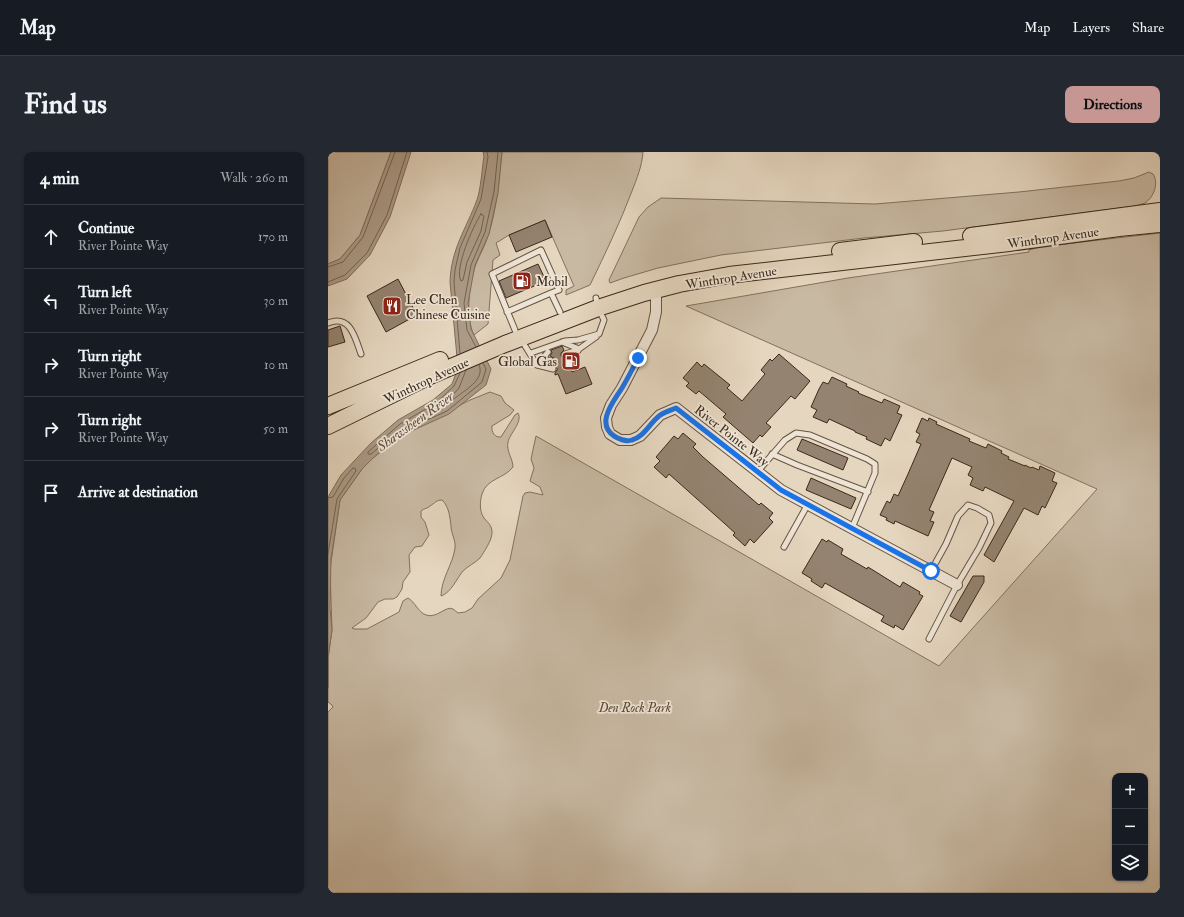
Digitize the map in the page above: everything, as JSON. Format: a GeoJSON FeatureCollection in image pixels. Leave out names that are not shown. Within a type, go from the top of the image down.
{"type":"FeatureCollection","features":[{"type":"Feature","properties":{"kind":"highway","name":"Winthrop Avenue"},"geometry":{"type":"LineString","coordinates":[[328,406],[452,361],[561,316],[699,270],[748,262],[987,234],[1160,211]]}},
{"type":"Feature","properties":{"kind":"highway","name":"Winthrop Avenue"},"geometry":{"type":"LineString","coordinates":[[655,285],[1160,224]]}},
{"type":"Feature","properties":{"kind":"highway","name":"Winthrop Avenue"},"geometry":{"type":"LineString","coordinates":[[328,426],[430,376],[452,361]]}},
{"type":"Feature","properties":{"kind":"street","name":"River Pointe Way"},"geometry":{"type":"LineString","coordinates":[[655,285],[656,312],[652,330],[622,388],[611,405],[606,418],[607,427],[610,434],[620,440],[631,440],[640,436],[660,415],[676,408],[781,490],[957,585]]}},
{"type":"Feature","properties":{"kind":"lane"},"geometry":{"type":"LineString","coordinates":[[507,312],[559,290],[541,250],[492,274],[507,312],[517,334],[531,353],[537,365],[553,369]]}},
{"type":"Feature","properties":{"kind":"lane"},"geometry":{"type":"LineString","coordinates":[[551,293],[561,316]]}},
{"type":"Feature","properties":{"kind":"lane"},"geometry":{"type":"LineString","coordinates":[[565,354],[578,349],[600,334],[604,320],[597,303]]}},
{"type":"Feature","properties":{"kind":"lane"},"geometry":{"type":"LineString","coordinates":[[328,322],[342,320],[348,324],[361,354]]}},
{"type":"Feature","properties":{"kind":"lane"},"geometry":{"type":"LineString","coordinates":[[531,353],[600,334]]}},
{"type":"Feature","properties":{"kind":"lane"},"geometry":{"type":"LineString","coordinates":[[563,344],[578,349]]}},
{"type":"Feature","properties":{"kind":"lane"},"geometry":{"type":"LineString","coordinates":[[569,364],[578,349]]}},
{"type":"Feature","properties":{"kind":"lane"},"geometry":{"type":"LineString","coordinates":[[537,365],[548,352]]}},
{"type":"Feature","properties":{"kind":"lane"},"geometry":{"type":"LineString","coordinates":[[537,365],[550,360]]}},
{"type":"Feature","properties":{"kind":"lane"},"geometry":{"type":"LineString","coordinates":[[758,471],[772,454],[786,440],[796,433],[810,435],[867,459],[874,464],[874,473],[868,492],[852,528]]}},
{"type":"Feature","properties":{"kind":"lane"},"geometry":{"type":"LineString","coordinates":[[772,454],[868,492]]}},
{"type":"Feature","properties":{"kind":"lane"},"geometry":{"type":"LineString","coordinates":[[784,547],[808,504]]}},
{"type":"Feature","properties":{"kind":"lane"},"geometry":{"type":"LineString","coordinates":[[928,639],[979,548],[991,522],[989,516],[977,508],[968,505],[958,516],[946,544],[931,571]]}},
{"type":"Feature","properties":{"kind":"green space"},"geometry":{"type":"Polygon","coordinates":[[[328,152],[391,152],[360,235],[340,259],[328,264],[328,152]]]}},
{"type":"Feature","properties":{"kind":"green space"},"geometry":{"type":"Polygon","coordinates":[[[502,152],[643,152],[639,172],[627,203],[590,285],[566,295],[566,290],[574,286],[545,220],[509,235],[496,243],[500,255],[493,260],[488,324],[474,335],[471,328],[469,310],[471,281],[492,223],[502,152]]]}},
{"type":"Feature","properties":{"kind":"green space"},"geometry":{"type":"Polygon","coordinates":[[[1149,172],[1153,174],[1156,181],[1155,190],[1145,203],[1135,206],[943,231],[864,238],[721,255],[658,268],[610,283],[609,280],[639,217],[648,207],[661,198],[875,204],[1019,192],[1119,181],[1134,178],[1149,172]]]}},
{"type":"Feature","properties":{"kind":"green space","name":"Den Rock Park"},"geometry":{"type":"Polygon","coordinates":[[[1160,233],[1160,893],[328,893],[328,712],[333,707],[328,702],[328,658],[332,630],[330,569],[340,500],[362,469],[373,458],[396,438],[470,400],[490,392],[501,396],[505,403],[514,410],[510,415],[492,426],[495,436],[501,437],[515,415],[518,413],[519,416],[518,424],[508,442],[508,449],[513,467],[488,485],[482,494],[480,503],[481,512],[491,526],[492,536],[480,558],[463,571],[451,589],[441,596],[443,584],[454,554],[455,545],[448,509],[442,500],[437,501],[421,511],[421,517],[425,522],[429,535],[422,546],[415,547],[409,555],[410,572],[403,582],[402,589],[397,597],[378,602],[366,618],[352,628],[354,629],[367,629],[399,612],[403,601],[408,598],[423,614],[430,616],[450,608],[454,609],[458,613],[465,612],[472,608],[478,599],[501,578],[510,560],[523,496],[525,493],[530,492],[543,495],[540,487],[530,481],[534,468],[531,459],[536,436],[939,666],[1097,489],[686,306],[848,278],[1029,252],[1029,250],[1039,247],[1160,233]]]}},
{"type":"Feature","properties":{"kind":"water"},"geometry":{"type":"Polygon","coordinates":[[[391,152],[411,152],[390,217],[370,255],[347,279],[328,286],[328,264],[340,259],[360,235],[391,152]]]}},
{"type":"Feature","properties":{"kind":"water","name":"Shawsheen River"},"geometry":{"type":"Polygon","coordinates":[[[483,152],[502,152],[498,193],[489,234],[475,265],[468,303],[471,329],[491,369],[486,385],[449,414],[396,438],[362,469],[340,500],[331,559],[330,608],[332,630],[328,658],[328,497],[341,475],[371,443],[398,420],[433,400],[452,384],[458,368],[450,282],[453,259],[477,200],[484,156],[483,152]]]}},
{"type":"Feature","properties":{"kind":"building"},"geometry":{"type":"Polygon","coordinates":[[[545,220],[552,237],[516,252],[509,235],[545,220]]]}},
{"type":"Feature","properties":{"kind":"building","name":"Mobil"},"geometry":{"type":"Polygon","coordinates":[[[538,264],[546,281],[506,298],[499,281],[538,264]]]}},
{"type":"Feature","properties":{"kind":"building","name":"Lee Chen Chinese Cuisine"},"geometry":{"type":"Polygon","coordinates":[[[398,279],[417,315],[386,332],[367,296],[398,279]]]}},
{"type":"Feature","properties":{"kind":"building"},"geometry":{"type":"Polygon","coordinates":[[[340,326],[345,342],[328,347],[328,330],[340,326]]]}},
{"type":"Feature","properties":{"kind":"building"},"geometry":{"type":"Polygon","coordinates":[[[562,346],[564,350],[561,353],[561,356],[567,358],[565,363],[566,366],[570,368],[572,372],[585,367],[592,384],[566,394],[558,374],[555,375],[557,368],[551,364],[554,361],[554,358],[550,356],[552,353],[551,350],[562,346]]]}},
{"type":"Feature","properties":{"kind":"building"},"geometry":{"type":"Polygon","coordinates":[[[779,354],[810,381],[795,399],[791,396],[766,423],[771,427],[762,437],[760,435],[753,443],[723,417],[726,414],[699,391],[696,394],[686,386],[689,383],[683,378],[697,362],[702,367],[704,364],[730,385],[727,388],[742,401],[765,374],[761,370],[770,359],[772,361],[779,354]]]}},
{"type":"Feature","properties":{"kind":"building"},"geometry":{"type":"Polygon","coordinates":[[[832,377],[847,384],[846,386],[859,392],[858,393],[882,403],[884,399],[900,406],[897,413],[902,415],[890,441],[885,438],[881,446],[866,439],[867,437],[829,419],[827,423],[813,417],[817,410],[811,407],[819,389],[823,382],[828,384],[832,377]]]}},
{"type":"Feature","properties":{"kind":"building"},"geometry":{"type":"Polygon","coordinates":[[[922,418],[928,421],[929,418],[937,422],[936,424],[986,448],[988,444],[1002,451],[1001,453],[1009,457],[1008,459],[1039,470],[1040,466],[1055,473],[1052,481],[1057,483],[1045,508],[1042,506],[1038,515],[1024,508],[994,562],[984,555],[1014,501],[985,487],[983,491],[970,485],[973,478],[968,475],[972,467],[952,458],[929,510],[934,512],[930,521],[934,522],[928,536],[895,521],[894,524],[886,520],[887,518],[880,515],[887,501],[890,503],[894,494],[898,496],[921,444],[916,442],[920,434],[916,432],[922,418]]]}},
{"type":"Feature","properties":{"kind":"building"},"geometry":{"type":"Polygon","coordinates":[[[683,433],[696,444],[693,447],[703,457],[759,505],[761,503],[773,513],[769,518],[773,522],[754,543],[750,539],[745,546],[733,535],[735,533],[669,474],[666,478],[654,467],[660,461],[656,457],[674,436],[678,439],[683,433]]]}},
{"type":"Feature","properties":{"kind":"building"},"geometry":{"type":"Polygon","coordinates":[[[802,439],[848,458],[843,470],[797,450],[802,439]]]}},
{"type":"Feature","properties":{"kind":"building"},"geometry":{"type":"Polygon","coordinates":[[[811,478],[856,498],[851,509],[806,490],[811,478]]]}},
{"type":"Feature","properties":{"kind":"building"},"geometry":{"type":"Polygon","coordinates":[[[822,539],[827,542],[828,540],[843,549],[841,554],[867,569],[868,567],[900,587],[903,582],[920,592],[919,594],[923,596],[903,630],[895,625],[894,628],[881,621],[884,616],[825,583],[822,588],[802,573],[822,539]]]}},
{"type":"Feature","properties":{"kind":"building"},"geometry":{"type":"Polygon","coordinates":[[[973,576],[984,576],[984,582],[961,622],[950,616],[973,576]]]}},
{"type":"Feature","properties":{"kind":"place","name":"Mobil"},"geometry":{"type":"Point","coordinates":[522,281]}},
{"type":"Feature","properties":{"kind":"place","name":"Lee Chen Chinese Cuisine"},"geometry":{"type":"Point","coordinates":[392,306]}},
{"type":"Feature","properties":{"kind":"place","name":"Global Gas"},"geometry":{"type":"Point","coordinates":[571,361]}},
{"type":"Feature","properties":{"kind":"route"},"geometry":{"type":"LineString","coordinates":[[638,358],[611,405],[606,418],[607,427],[610,434],[620,440],[631,440],[640,436],[660,415],[676,408],[781,490],[931,571]]}}]}
